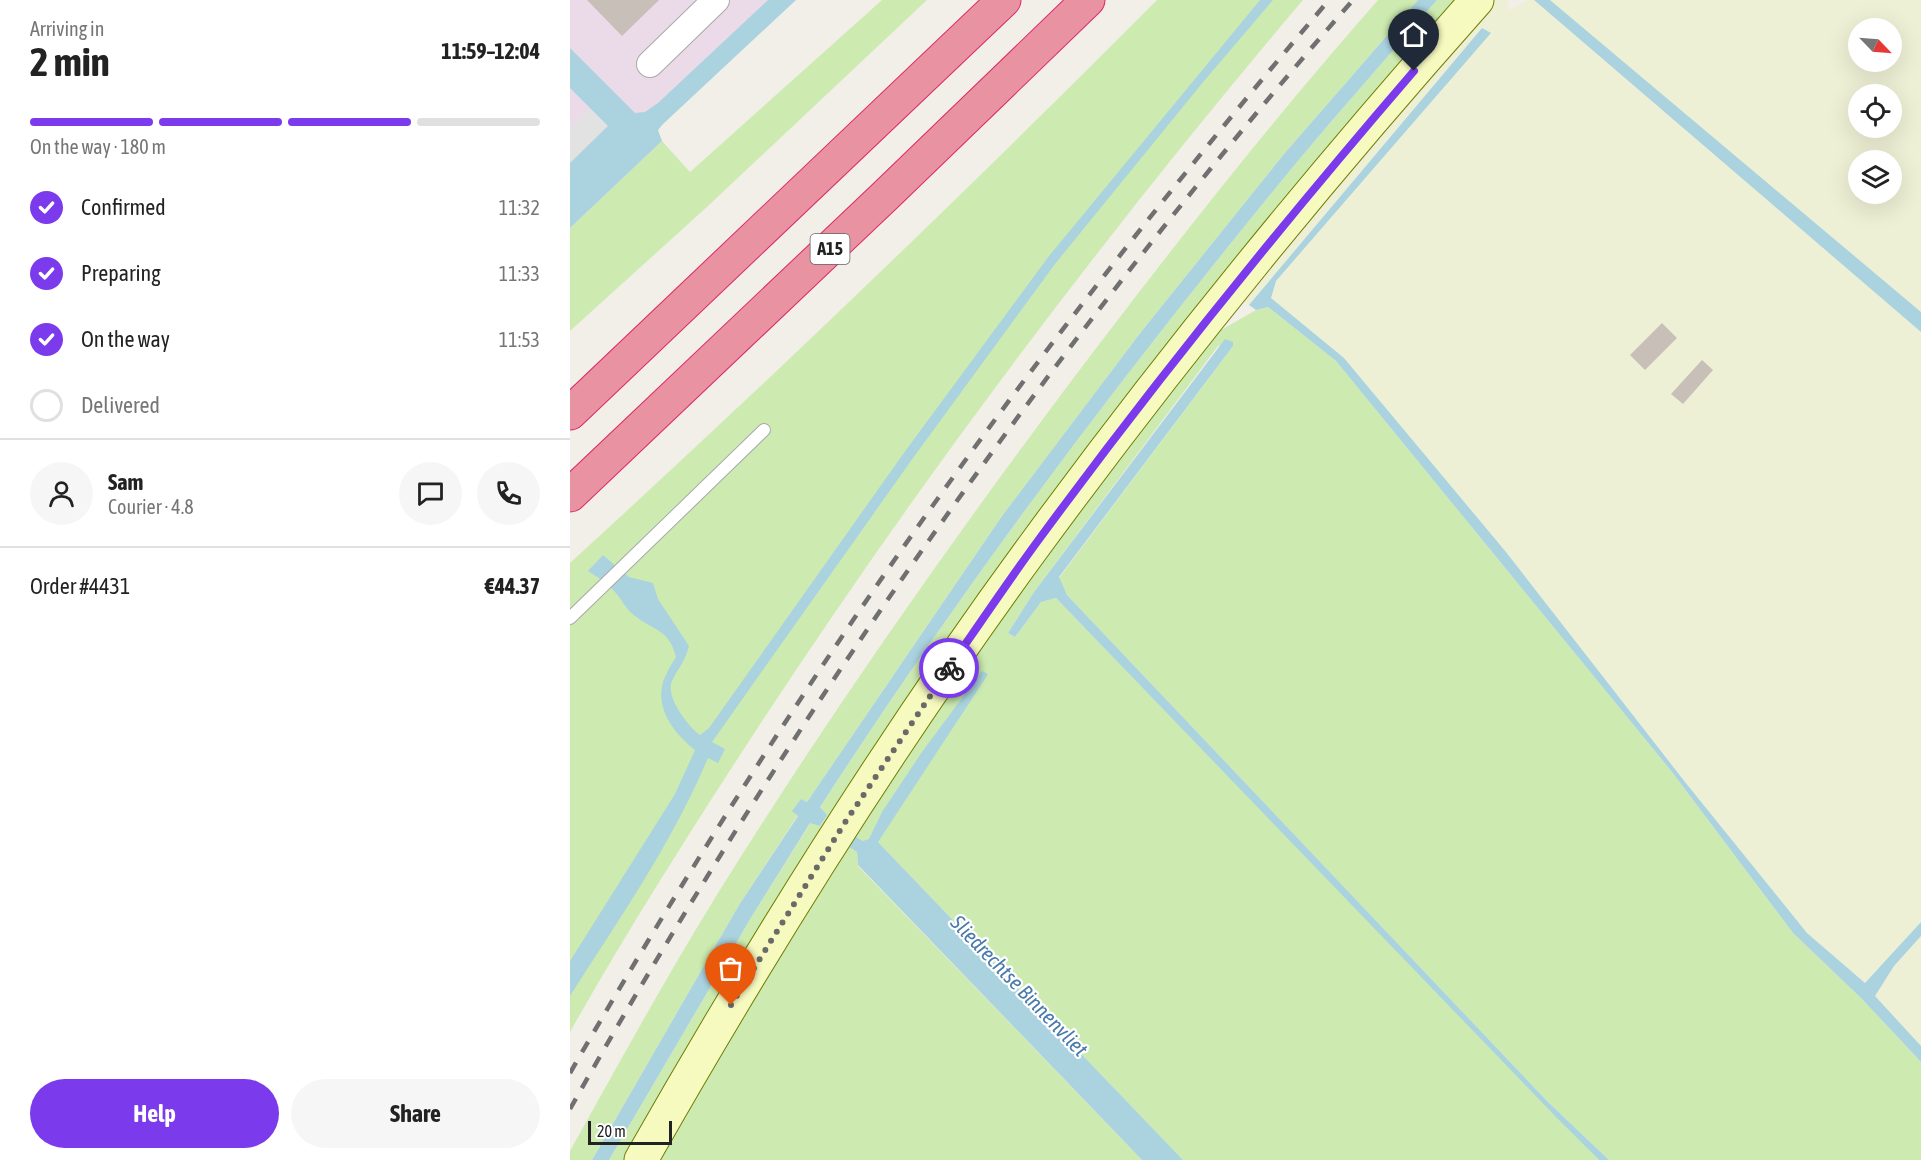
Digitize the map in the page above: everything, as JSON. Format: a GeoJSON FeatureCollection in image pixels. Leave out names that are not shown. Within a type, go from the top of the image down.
{"type":"FeatureCollection","features":[{"type":"Feature","properties":{"kind":"highway"},"geometry":{"type":"LineString","coordinates":[[570,413],[1004,0]]}},
{"type":"Feature","properties":{"kind":"highway","name":"A15"},"geometry":{"type":"LineString","coordinates":[[570,495],[1088,0]]}},
{"type":"Feature","properties":{"kind":"street"},"geometry":{"type":"LineString","coordinates":[[650,64],[716,0]]}},
{"type":"Feature","properties":{"kind":"street"},"geometry":{"type":"LineString","coordinates":[[641,1160],[782,921],[911,723],[1037,542],[1215,311],[1325,174],[1477,0]]}},
{"type":"Feature","properties":{"kind":"lane"},"geometry":{"type":"LineString","coordinates":[[570,618],[764,430]]}},
{"type":"Feature","properties":{"kind":"shaded area"},"geometry":{"type":"Polygon","coordinates":[[[570,0],[787,0],[570,203],[570,0]]]}},
{"type":"Feature","properties":{"kind":"shaded area"},"geometry":{"type":"Polygon","coordinates":[[[591,108],[608,126],[570,163],[570,128],[591,108]]]}},
{"type":"Feature","properties":{"kind":"green space"},"geometry":{"type":"Polygon","coordinates":[[[882,0],[927,0],[708,206],[570,331],[570,228],[662,141],[690,172],[882,0]]]}},
{"type":"Feature","properties":{"kind":"green space"},"geometry":{"type":"Polygon","coordinates":[[[1157,0],[1303,0],[1153,182],[940,463],[872,559],[740,755],[653,892],[570,1032],[570,563],[867,285],[1157,0]]]}},
{"type":"Feature","properties":{"kind":"green space"},"geometry":{"type":"Polygon","coordinates":[[[1378,0],[1418,0],[1284,154],[1141,332],[1002,516],[807,802],[801,799],[798,815],[739,905],[592,1160],[570,1160],[570,1151],[642,1021],[699,925],[800,765],[885,639],[1018,453],[1139,292],[1256,144],[1378,0]]]}},
{"type":"Feature","properties":{"kind":"green space"},"geometry":{"type":"Polygon","coordinates":[[[1437,0],[1459,0],[829,816],[625,1160],[609,1160],[752,916],[811,822],[820,826],[827,815],[820,807],[889,703],[1000,545],[1175,313],[1314,141],[1437,0]]]}},
{"type":"Feature","properties":{"kind":"green space"},"geometry":{"type":"Polygon","coordinates":[[[1495,0],[1509,0],[1507,3],[1510,10],[1528,0],[1534,0],[1921,332],[1921,922],[1865,983],[1807,933],[1685,782],[1506,552],[1344,358],[1270,298],[1276,281],[1490,33],[1482,28],[1249,305],[1238,298],[1495,0]]]}},
{"type":"Feature","properties":{"kind":"green space"},"geometry":{"type":"Polygon","coordinates":[[[1550,0],[1921,0],[1921,312],[1550,0]]]}},
{"type":"Feature","properties":{"kind":"green space"},"geometry":{"type":"Polygon","coordinates":[[[1268,307],[1336,361],[1672,772],[1793,933],[1861,998],[1921,1062],[1921,1160],[1609,1160],[1548,1102],[1067,595],[1059,578],[1233,346],[1233,342],[1218,346],[1034,592],[1008,633],[1015,637],[1041,602],[1056,598],[1599,1160],[1183,1160],[878,842],[863,841],[853,835],[995,624],[1209,337],[1256,310],[1268,307]]]}},
{"type":"Feature","properties":{"kind":"green space"},"geometry":{"type":"Polygon","coordinates":[[[846,845],[857,852],[858,866],[1142,1160],[656,1160],[846,845]]]}},
{"type":"Feature","properties":{"kind":"green space"},"geometry":{"type":"Polygon","coordinates":[[[1921,936],[1921,1046],[1875,996],[1894,966],[1921,936]]]}},
{"type":"Feature","properties":{"kind":"water"},"geometry":{"type":"Polygon","coordinates":[[[768,0],[796,0],[662,125],[658,130],[662,141],[570,228],[570,163],[608,126],[570,88],[570,48],[635,113],[645,112],[658,103],[768,0]]]}},
{"type":"Feature","properties":{"kind":"water"},"geometry":{"type":"Polygon","coordinates":[[[1260,0],[1273,0],[1055,264],[913,458],[712,742],[725,749],[718,763],[708,758],[662,850],[570,996],[570,961],[675,794],[695,750],[680,737],[664,712],[661,692],[663,682],[676,657],[669,641],[632,613],[611,588],[588,571],[603,555],[629,577],[653,583],[658,599],[689,646],[672,681],[671,688],[679,711],[700,735],[709,728],[906,450],[1049,256],[1260,0]]]}},
{"type":"Feature","properties":{"kind":"water"},"geometry":{"type":"Polygon","coordinates":[[[1418,0],[1437,0],[1297,162],[1175,313],[1000,545],[889,703],[820,807],[827,815],[820,826],[810,823],[752,916],[609,1160],[592,1160],[739,905],[798,816],[792,811],[801,799],[807,802],[1002,516],[1141,332],[1284,154],[1418,0]]]}},
{"type":"Feature","properties":{"kind":"water"},"geometry":{"type":"Polygon","coordinates":[[[1534,0],[1550,0],[1921,312],[1921,332],[1534,0]]]}},
{"type":"Feature","properties":{"kind":"water"},"geometry":{"type":"Polygon","coordinates":[[[1482,28],[1491,33],[1276,281],[1271,298],[1344,358],[1506,552],[1685,782],[1807,933],[1865,983],[1921,922],[1921,936],[1894,966],[1875,996],[1921,1046],[1921,1062],[1861,998],[1793,933],[1672,772],[1336,361],[1268,307],[1256,310],[1249,305],[1482,28]]]}},
{"type":"Feature","properties":{"kind":"water"},"geometry":{"type":"Polygon","coordinates":[[[1225,339],[1233,342],[1233,346],[1059,577],[1067,595],[1548,1102],[1609,1160],[1599,1160],[1556,1117],[1056,598],[1041,602],[1015,637],[1008,633],[1034,592],[1225,339]]]}},
{"type":"Feature","properties":{"kind":"water"},"geometry":{"type":"Polygon","coordinates":[[[982,671],[988,674],[878,842],[1183,1160],[1142,1160],[858,865],[857,852],[846,845],[853,835],[863,841],[869,839],[882,812],[922,752],[982,671]]]}},
{"type":"Feature","properties":{"kind":"building"},"geometry":{"type":"Polygon","coordinates":[[[587,0],[659,0],[622,36],[587,0]]]}},
{"type":"Feature","properties":{"kind":"building"},"geometry":{"type":"Polygon","coordinates":[[[1662,323],[1677,338],[1645,370],[1630,355],[1662,323]]]}},
{"type":"Feature","properties":{"kind":"building"},"geometry":{"type":"Polygon","coordinates":[[[1702,360],[1713,370],[1683,404],[1671,394],[1702,360]]]}},
{"type":"Feature","properties":{"kind":"railway"},"geometry":{"type":"LineString","coordinates":[[570,1073],[635,962],[737,797],[843,635],[957,471],[1138,232],[1329,0]]}},
{"type":"Feature","properties":{"kind":"railway"},"geometry":{"type":"LineString","coordinates":[[570,1109],[655,962],[744,817],[837,675],[933,535],[1033,397],[1136,262],[1243,129],[1353,0]]}},
{"type":"Feature","properties":{"kind":"way so far"},"geometry":{"type":"LineString","coordinates":[[731,1005],[844,824],[949,668]]}},
{"type":"Feature","properties":{"kind":"route"},"geometry":{"type":"LineString","coordinates":[[949,668],[1037,542],[1215,311],[1325,174],[1414,71]]}},
{"type":"Feature","properties":{"kind":"water label","name":"Sliedrechtse Binnenvliet"},"geometry":{"type":"Point","coordinates":[1019,986]}}]}
